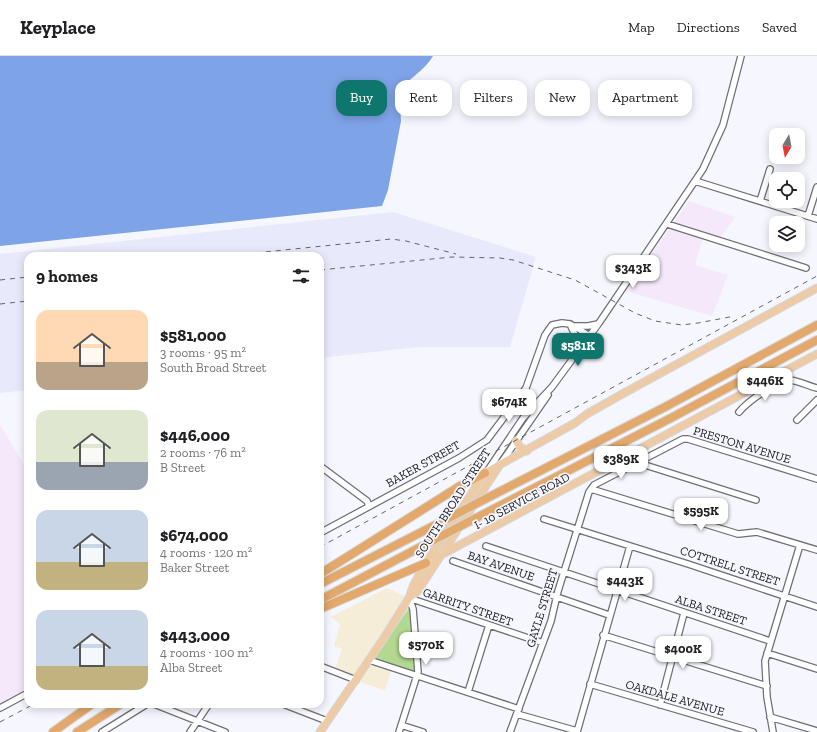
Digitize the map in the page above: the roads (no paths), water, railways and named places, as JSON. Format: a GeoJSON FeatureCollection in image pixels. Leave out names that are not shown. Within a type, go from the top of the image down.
{"type":"FeatureCollection","features":[{"type":"Feature","properties":{"kind":"highway"},"geometry":{"type":"LineString","coordinates":[[324,582],[665,407],[817,325]]}},
{"type":"Feature","properties":{"kind":"highway"},"geometry":{"type":"LineString","coordinates":[[324,598],[671,418],[817,340]]}},
{"type":"Feature","properties":{"kind":"highway"},"geometry":{"type":"LineString","coordinates":[[324,571],[460,486],[486,473]]}},
{"type":"Feature","properties":{"kind":"highway"},"geometry":{"type":"LineString","coordinates":[[324,607],[426,563]]}},
{"type":"Feature","properties":{"kind":"highway"},"geometry":{"type":"LineString","coordinates":[[53,732],[86,708]]}},
{"type":"Feature","properties":{"kind":"highway"},"geometry":{"type":"LineString","coordinates":[[77,732],[115,708]]}},
{"type":"Feature","properties":{"kind":"main road"},"geometry":{"type":"LineString","coordinates":[[486,473],[527,451],[624,393],[817,288]]}},
{"type":"Feature","properties":{"kind":"main road","name":"I- 10 SERVICE ROAD"},"geometry":{"type":"LineString","coordinates":[[426,563],[817,354]]}},
{"type":"Feature","properties":{"kind":"main road"},"geometry":{"type":"LineString","coordinates":[[516,441],[520,447],[527,451]]}},
{"type":"Feature","properties":{"kind":"main road","name":"SOUTH BROAD STREET"},"geometry":{"type":"LineString","coordinates":[[409,598],[417,592],[500,465]]}},
{"type":"Feature","properties":{"kind":"main road","name":"SOUTH BROAD STREET"},"geometry":{"type":"LineString","coordinates":[[320,732],[356,680],[409,598],[414,584],[426,563],[486,473]]}},
{"type":"Feature","properties":{"kind":"street","name":"SOUTH BROAD STREET"},"geometry":{"type":"LineString","coordinates":[[486,473],[523,418],[552,387],[590,336],[695,181],[709,158],[721,129],[741,56]]}},
{"type":"Feature","properties":{"kind":"street"},"geometry":{"type":"LineString","coordinates":[[760,201],[770,169]]}},
{"type":"Feature","properties":{"kind":"street"},"geometry":{"type":"LineString","coordinates":[[695,181],[817,219]]}},
{"type":"Feature","properties":{"kind":"street"},"geometry":{"type":"LineString","coordinates":[[808,216],[817,187]]}},
{"type":"Feature","properties":{"kind":"street"},"geometry":{"type":"LineString","coordinates":[[667,224],[806,268]]}},
{"type":"Feature","properties":{"kind":"street","name":"BAKER STREET"},"geometry":{"type":"LineString","coordinates":[[324,531],[459,458],[487,440],[526,388],[548,329],[556,323],[588,326],[598,324]]}},
{"type":"Feature","properties":{"kind":"street"},"geometry":{"type":"LineString","coordinates":[[572,325],[590,336]]}},
{"type":"Feature","properties":{"kind":"street"},"geometry":{"type":"LineString","coordinates":[[572,325],[576,337],[577,354]]}},
{"type":"Feature","properties":{"kind":"street"},"geometry":{"type":"LineString","coordinates":[[739,412],[761,394],[783,381],[792,381],[817,388]]}},
{"type":"Feature","properties":{"kind":"street","name":"SOUTH BROAD STREET"},"geometry":{"type":"LineString","coordinates":[[500,465],[543,404],[552,387]]}},
{"type":"Feature","properties":{"kind":"street"},"geometry":{"type":"LineString","coordinates":[[797,420],[817,400]]}},
{"type":"Feature","properties":{"kind":"street","name":"PRESTON AVENUE"},"geometry":{"type":"LineString","coordinates":[[591,489],[599,482],[676,441],[688,439],[817,479]]}},
{"type":"Feature","properties":{"kind":"street"},"geometry":{"type":"LineString","coordinates":[[641,460],[645,465],[756,500]]}},
{"type":"Feature","properties":{"kind":"street"},"geometry":{"type":"LineString","coordinates":[[324,469],[367,501],[369,506]]}},
{"type":"Feature","properties":{"kind":"street"},"geometry":{"type":"LineString","coordinates":[[591,489],[738,534],[757,532],[817,550]]}},
{"type":"Feature","properties":{"kind":"street","name":"GAYLE STREET"},"geometry":{"type":"LineString","coordinates":[[510,732],[552,621],[564,572],[591,489]]}},
{"type":"Feature","properties":{"kind":"street","name":"COTTRELL STREET"},"geometry":{"type":"LineString","coordinates":[[544,519],[817,608]]}},
{"type":"Feature","properties":{"kind":"street"},"geometry":{"type":"LineString","coordinates":[[773,732],[770,717],[765,661],[800,545]]}},
{"type":"Feature","properties":{"kind":"street","name":"ALBA STREET"},"geometry":{"type":"LineString","coordinates":[[486,546],[770,641]]}},
{"type":"Feature","properties":{"kind":"street"},"geometry":{"type":"LineString","coordinates":[[369,660],[468,692],[577,732],[603,635],[630,546]]}},
{"type":"Feature","properties":{"kind":"street","name":"BAY AVENUE"},"geometry":{"type":"LineString","coordinates":[[454,561],[609,615]]}},
{"type":"Feature","properties":{"kind":"street"},"geometry":{"type":"LineString","coordinates":[[399,732],[417,675],[413,609],[409,598]]}},
{"type":"Feature","properties":{"kind":"street","name":"GARRITY STREET"},"geometry":{"type":"LineString","coordinates":[[409,598],[543,643]]}},
{"type":"Feature","properties":{"kind":"street"},"geometry":{"type":"LineString","coordinates":[[660,705],[684,613]]}},
{"type":"Feature","properties":{"kind":"street"},"geometry":{"type":"LineString","coordinates":[[468,692],[489,625]]}},
{"type":"Feature","properties":{"kind":"street"},"geometry":{"type":"LineString","coordinates":[[603,635],[767,686]]}},
{"type":"Feature","properties":{"kind":"street"},"geometry":{"type":"LineString","coordinates":[[767,653],[817,669]]}},
{"type":"Feature","properties":{"kind":"street"},"geometry":{"type":"LineString","coordinates":[[324,668],[356,680]]}},
{"type":"Feature","properties":{"kind":"street","name":"OAKDALE AVENUE"},"geometry":{"type":"LineString","coordinates":[[590,684],[754,732]]}},
{"type":"Feature","properties":{"kind":"street"},"geometry":{"type":"LineString","coordinates":[[0,708],[24,695]]}},
{"type":"Feature","properties":{"kind":"street"},"geometry":{"type":"LineString","coordinates":[[102,732],[141,708]]}},
{"type":"Feature","properties":{"kind":"street"},"geometry":{"type":"LineString","coordinates":[[164,708],[225,732]]}},
{"type":"Feature","properties":{"kind":"street"},"geometry":{"type":"LineString","coordinates":[[190,732],[206,708]]}},
{"type":"Feature","properties":{"kind":"street"},"geometry":{"type":"LineString","coordinates":[[293,708],[327,721]]}},
{"type":"Feature","properties":{"kind":"street"},"geometry":{"type":"LineString","coordinates":[[770,717],[817,731]]}},
{"type":"Feature","properties":{"kind":"street"},"geometry":{"type":"LineString","coordinates":[[401,725],[423,732]]}},
{"type":"Feature","properties":{"kind":"water"},"geometry":{"type":"Polygon","coordinates":[[[0,56],[433,56],[426,66],[410,80],[395,80],[395,116],[401,116],[401,121],[388,190],[382,206],[0,246],[0,56]]]}},
{"type":"Feature","properties":{"kind":"railway"},"geometry":{"type":"LineString","coordinates":[[265,252],[391,239],[406,241],[456,254]]}},
{"type":"Feature","properties":{"kind":"railway"},"geometry":{"type":"LineString","coordinates":[[324,270],[452,257],[500,258],[513,260],[575,280],[635,313],[655,321],[682,325],[735,316]]}},
{"type":"Feature","properties":{"kind":"railway"},"geometry":{"type":"LineString","coordinates":[[324,545],[817,276]]}},
{"type":"Feature","properties":{"kind":"railway"},"geometry":{"type":"LineString","coordinates":[[0,280],[24,277]]}},
{"type":"Feature","properties":{"kind":"railway"},"geometry":{"type":"LineString","coordinates":[[0,304],[24,301]]}},
{"type":"Feature","properties":{"kind":"railway"},"geometry":{"type":"LineString","coordinates":[[0,722],[26,708]]}}]}
